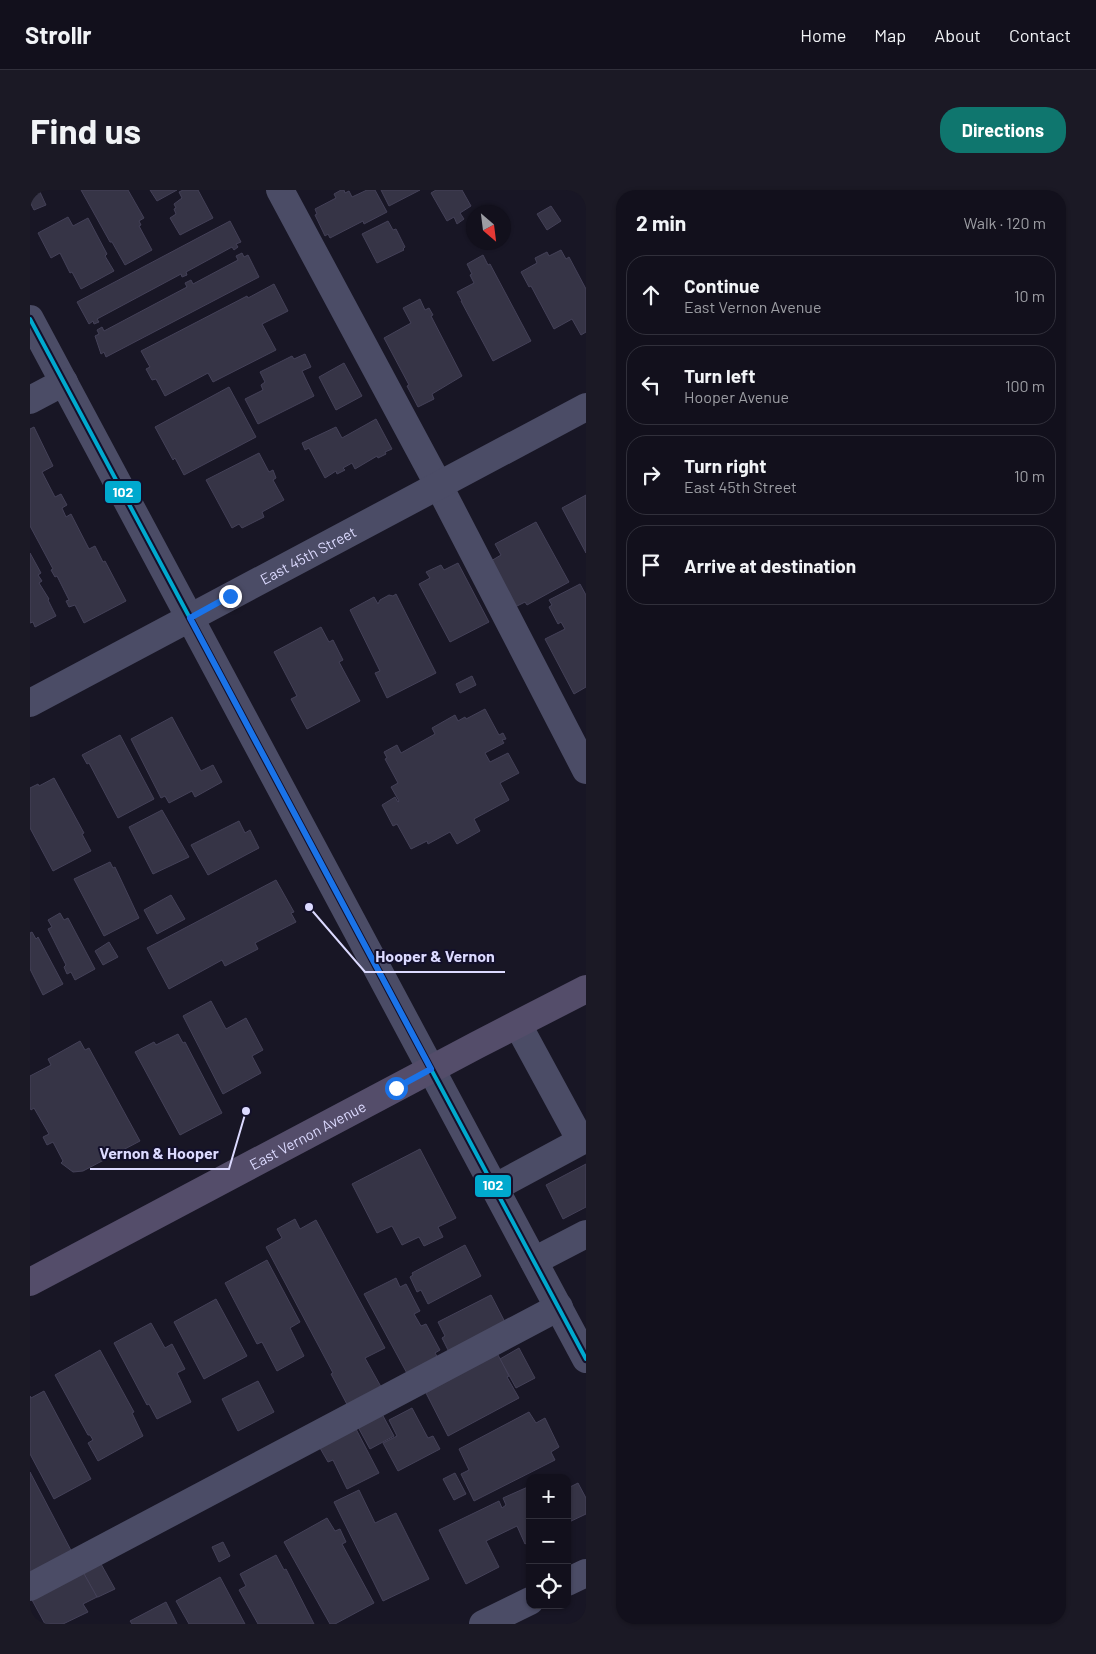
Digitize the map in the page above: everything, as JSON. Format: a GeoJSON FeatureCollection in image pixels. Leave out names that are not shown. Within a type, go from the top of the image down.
{"type":"FeatureCollection","features":[{"type":"Feature","properties":{"kind":"main road","name":"East Vernon Avenue"},"geometry":{"type":"LineString","coordinates":[[30,1282],[586,989]]}},
{"type":"Feature","properties":{"kind":"street"},"geometry":{"type":"LineString","coordinates":[[280,190],[438,486],[586,770]]}},
{"type":"Feature","properties":{"kind":"street"},"geometry":{"type":"LineString","coordinates":[[30,319],[586,1359]]}},
{"type":"Feature","properties":{"kind":"street"},"geometry":{"type":"LineString","coordinates":[[30,400],[64,382]]}},
{"type":"Feature","properties":{"kind":"street","name":"East 45th Street"},"geometry":{"type":"LineString","coordinates":[[30,703],[586,407]]}},
{"type":"Feature","properties":{"kind":"street"},"geometry":{"type":"LineString","coordinates":[[494,1188],[584,1140],[518,1025]]}},
{"type":"Feature","properties":{"kind":"street"},"geometry":{"type":"LineString","coordinates":[[534,1261],[586,1234]]}},
{"type":"Feature","properties":{"kind":"street"},"geometry":{"type":"LineString","coordinates":[[30,1587],[558,1308]]}},
{"type":"Feature","properties":{"kind":"street"},"geometry":{"type":"LineString","coordinates":[[571,1580],[586,1573]]}},
{"type":"Feature","properties":{"kind":"street"},"geometry":{"type":"LineString","coordinates":[[483,1624],[526,1603]]}},
{"type":"Feature","properties":{"kind":"building"},"geometry":{"type":"Polygon","coordinates":[[[81,190],[128,190],[144,218],[139,221],[141,225],[139,226],[152,250],[125,265],[81,190]]]}},
{"type":"Feature","properties":{"kind":"building"},"geometry":{"type":"Polygon","coordinates":[[[150,190],[177,190],[157,201],[150,190]]]}},
{"type":"Feature","properties":{"kind":"building"},"geometry":{"type":"Polygon","coordinates":[[[183,190],[198,190],[213,218],[180,235],[170,218],[176,214],[174,204],[182,198],[179,192],[183,190]]]}},
{"type":"Feature","properties":{"kind":"building"},"geometry":{"type":"Polygon","coordinates":[[[344,190],[345,193],[349,191],[352,197],[367,190],[375,190],[387,212],[364,224],[363,221],[330,238],[328,234],[325,236],[315,215],[317,214],[315,209],[336,198],[334,194],[344,190]]]}},
{"type":"Feature","properties":{"kind":"building"},"geometry":{"type":"Polygon","coordinates":[[[381,190],[420,190],[389,206],[381,190]]]}},
{"type":"Feature","properties":{"kind":"building"},"geometry":{"type":"Polygon","coordinates":[[[436,190],[462,190],[470,205],[466,205],[466,209],[460,213],[464,219],[457,224],[454,217],[447,221],[431,193],[436,190]]]}},
{"type":"Feature","properties":{"kind":"building"},"geometry":{"type":"Polygon","coordinates":[[[40,192],[46,205],[34,210],[30,197],[40,192]]]}},
{"type":"Feature","properties":{"kind":"building"},"geometry":{"type":"Polygon","coordinates":[[[551,206],[561,221],[547,230],[537,214],[551,206]]]}},
{"type":"Feature","properties":{"kind":"building"},"geometry":{"type":"Polygon","coordinates":[[[68,217],[73,226],[88,218],[114,271],[81,289],[60,253],[51,258],[38,233],[68,217]]]}},
{"type":"Feature","properties":{"kind":"building"},"geometry":{"type":"Polygon","coordinates":[[[230,221],[241,242],[236,244],[238,247],[234,250],[232,247],[186,272],[187,275],[182,277],[181,274],[97,319],[99,322],[94,324],[93,321],[89,324],[77,302],[230,221]]]}},
{"type":"Feature","properties":{"kind":"building"},"geometry":{"type":"Polygon","coordinates":[[[388,221],[393,230],[396,229],[405,247],[404,250],[377,263],[362,234],[388,221]]]}},
{"type":"Feature","properties":{"kind":"building"},"geometry":{"type":"Polygon","coordinates":[[[561,250],[566,259],[569,257],[586,289],[586,332],[581,335],[572,319],[554,329],[531,286],[529,287],[521,272],[537,263],[535,258],[547,252],[549,256],[561,250]]]}},
{"type":"Feature","properties":{"kind":"building"},"geometry":{"type":"Polygon","coordinates":[[[242,253],[244,257],[248,255],[259,277],[106,357],[104,352],[101,354],[95,336],[99,334],[97,330],[102,327],[104,331],[187,287],[185,283],[191,280],[193,284],[238,260],[236,256],[242,253]]]}},
{"type":"Feature","properties":{"kind":"building"},"geometry":{"type":"Polygon","coordinates":[[[483,255],[488,265],[490,264],[531,341],[493,361],[457,292],[474,283],[467,264],[483,255]]]}},
{"type":"Feature","properties":{"kind":"building"},"geometry":{"type":"Polygon","coordinates":[[[274,284],[288,311],[262,324],[276,350],[213,382],[208,373],[165,396],[156,379],[152,380],[146,369],[150,367],[141,351],[274,284]]]}},
{"type":"Feature","properties":{"kind":"building"},"geometry":{"type":"Polygon","coordinates":[[[420,299],[425,310],[429,308],[433,315],[431,316],[462,376],[432,394],[434,399],[418,407],[407,386],[409,385],[384,338],[411,323],[403,308],[420,299]]]}},
{"type":"Feature","properties":{"kind":"building"},"geometry":{"type":"Polygon","coordinates":[[[305,354],[311,367],[302,371],[314,396],[258,424],[245,399],[263,390],[261,385],[265,382],[260,372],[292,356],[294,359],[305,354]]]}},
{"type":"Feature","properties":{"kind":"building"},"geometry":{"type":"Polygon","coordinates":[[[344,363],[362,396],[336,410],[319,377],[344,363]]]}},
{"type":"Feature","properties":{"kind":"building"},"geometry":{"type":"Polygon","coordinates":[[[229,387],[256,437],[184,475],[175,458],[173,460],[155,427],[229,387]]]}},
{"type":"Feature","properties":{"kind":"building"},"geometry":{"type":"Polygon","coordinates":[[[376,419],[392,449],[385,452],[386,454],[378,458],[377,456],[355,469],[352,463],[343,468],[345,470],[337,474],[336,471],[325,478],[309,448],[305,450],[302,443],[336,427],[342,438],[376,419]]]}},
{"type":"Feature","properties":{"kind":"building"},"geometry":{"type":"Polygon","coordinates":[[[34,427],[53,466],[42,472],[55,497],[61,494],[67,505],[62,508],[66,517],[71,514],[89,549],[95,546],[126,601],[84,623],[75,605],[69,607],[66,601],[69,600],[57,576],[55,577],[51,570],[53,569],[30,526],[30,429],[34,427]]]}},
{"type":"Feature","properties":{"kind":"building"},"geometry":{"type":"Polygon","coordinates":[[[259,453],[269,472],[273,470],[276,478],[273,480],[284,500],[262,512],[264,517],[242,528],[239,524],[232,528],[206,480],[259,453]]]}},
{"type":"Feature","properties":{"kind":"building"},"geometry":{"type":"Polygon","coordinates":[[[586,495],[586,553],[562,508],[586,495]]]}},
{"type":"Feature","properties":{"kind":"building"},"geometry":{"type":"Polygon","coordinates":[[[536,522],[569,582],[527,605],[525,602],[515,607],[491,561],[501,555],[495,544],[536,522]]]}},
{"type":"Feature","properties":{"kind":"building"},"geometry":{"type":"Polygon","coordinates":[[[30,553],[41,573],[38,575],[42,581],[39,583],[49,599],[56,616],[35,627],[33,622],[30,623],[30,553]]]}},
{"type":"Feature","properties":{"kind":"building"},"geometry":{"type":"Polygon","coordinates":[[[458,563],[489,622],[450,642],[419,584],[430,578],[426,572],[441,565],[444,570],[458,563]]]}},
{"type":"Feature","properties":{"kind":"building"},"geometry":{"type":"Polygon","coordinates":[[[580,584],[586,595],[586,687],[574,694],[545,639],[565,629],[561,622],[558,624],[549,607],[552,605],[549,600],[580,584]]]}},
{"type":"Feature","properties":{"kind":"building"},"geometry":{"type":"Polygon","coordinates":[[[396,594],[436,673],[387,698],[375,673],[380,671],[350,610],[374,597],[378,604],[380,600],[389,595],[393,596],[396,594]]]}},
{"type":"Feature","properties":{"kind":"building"},"geometry":{"type":"Polygon","coordinates":[[[321,627],[329,642],[333,640],[343,660],[339,662],[360,701],[307,729],[291,699],[297,696],[274,652],[321,627]]]}},
{"type":"Feature","properties":{"kind":"building"},"geometry":{"type":"Polygon","coordinates":[[[472,676],[476,685],[460,693],[456,684],[472,676]]]}},
{"type":"Feature","properties":{"kind":"building"},"geometry":{"type":"Polygon","coordinates":[[[485,709],[499,735],[503,733],[506,739],[502,740],[504,743],[485,753],[490,762],[508,753],[519,773],[500,783],[509,800],[474,819],[480,831],[457,844],[450,832],[428,844],[427,841],[411,849],[397,824],[393,826],[382,805],[395,797],[399,801],[391,787],[398,783],[385,759],[387,758],[384,752],[397,745],[401,753],[435,734],[432,728],[455,715],[458,721],[485,709]]]}},
{"type":"Feature","properties":{"kind":"building"},"geometry":{"type":"Polygon","coordinates":[[[172,717],[201,771],[213,765],[222,782],[195,797],[192,791],[169,803],[165,796],[161,798],[131,739],[172,717]]]}},
{"type":"Feature","properties":{"kind":"building"},"geometry":{"type":"Polygon","coordinates":[[[120,735],[154,799],[118,818],[89,763],[87,764],[82,755],[120,735]]]}},
{"type":"Feature","properties":{"kind":"building"},"geometry":{"type":"Polygon","coordinates":[[[54,778],[84,833],[82,834],[91,851],[53,871],[30,828],[30,788],[38,784],[39,786],[54,778]]]}},
{"type":"Feature","properties":{"kind":"building"},"geometry":{"type":"Polygon","coordinates":[[[162,810],[189,857],[153,874],[129,827],[162,810]]]}},
{"type":"Feature","properties":{"kind":"building"},"geometry":{"type":"Polygon","coordinates":[[[239,821],[245,833],[250,830],[259,848],[208,875],[191,845],[239,821]]]}},
{"type":"Feature","properties":{"kind":"building"},"geometry":{"type":"Polygon","coordinates":[[[110,862],[113,868],[115,867],[139,918],[104,936],[74,879],[110,862]]]}},
{"type":"Feature","properties":{"kind":"building"},"geometry":{"type":"Polygon","coordinates":[[[276,880],[294,912],[291,913],[296,922],[255,943],[258,949],[225,966],[222,960],[169,989],[147,948],[276,880]]]}},
{"type":"Feature","properties":{"kind":"building"},"geometry":{"type":"Polygon","coordinates":[[[171,895],[185,919],[157,934],[144,910],[171,895]]]}},
{"type":"Feature","properties":{"kind":"building"},"geometry":{"type":"Polygon","coordinates":[[[60,913],[64,920],[68,918],[95,969],[75,980],[71,972],[67,974],[64,967],[66,965],[48,929],[52,927],[48,920],[60,913]]]}},
{"type":"Feature","properties":{"kind":"building"},"geometry":{"type":"Polygon","coordinates":[[[32,932],[36,939],[38,937],[63,984],[43,995],[30,969],[30,933],[32,932]]]}},
{"type":"Feature","properties":{"kind":"building"},"geometry":{"type":"Polygon","coordinates":[[[109,942],[118,957],[103,965],[95,951],[109,942]]]}},
{"type":"Feature","properties":{"kind":"building"},"geometry":{"type":"Polygon","coordinates":[[[211,1001],[226,1029],[246,1018],[263,1050],[252,1056],[261,1073],[223,1094],[183,1016],[211,1001]]]}},
{"type":"Feature","properties":{"kind":"building"},"geometry":{"type":"Polygon","coordinates":[[[178,1034],[183,1043],[185,1042],[222,1113],[180,1135],[135,1052],[154,1042],[156,1045],[178,1034]]]}},
{"type":"Feature","properties":{"kind":"building"},"geometry":{"type":"Polygon","coordinates":[[[80,1041],[85,1050],[89,1048],[140,1141],[83,1171],[73,1172],[61,1163],[63,1161],[53,1142],[47,1145],[43,1137],[49,1134],[34,1108],[31,1110],[30,1108],[30,1076],[51,1065],[48,1059],[80,1041]]]}},
{"type":"Feature","properties":{"kind":"building"},"geometry":{"type":"Polygon","coordinates":[[[420,1149],[456,1218],[438,1227],[443,1237],[424,1246],[419,1237],[402,1245],[392,1226],[377,1233],[352,1184],[420,1149]]]}},
{"type":"Feature","properties":{"kind":"building"},"geometry":{"type":"Polygon","coordinates":[[[586,1164],[586,1207],[563,1219],[546,1185],[586,1164]]]}},
{"type":"Feature","properties":{"kind":"building"},"geometry":{"type":"Polygon","coordinates":[[[295,1219],[300,1229],[316,1220],[385,1348],[365,1358],[385,1394],[351,1412],[331,1374],[333,1373],[266,1247],[282,1238],[277,1229],[295,1219]]]}},
{"type":"Feature","properties":{"kind":"building"},"geometry":{"type":"Polygon","coordinates":[[[465,1245],[481,1276],[428,1304],[421,1290],[417,1292],[410,1277],[413,1275],[412,1273],[465,1245]]]}},
{"type":"Feature","properties":{"kind":"building"},"geometry":{"type":"Polygon","coordinates":[[[267,1260],[300,1322],[290,1328],[304,1356],[277,1371],[262,1342],[257,1344],[225,1283],[267,1260]]]}},
{"type":"Feature","properties":{"kind":"building"},"geometry":{"type":"Polygon","coordinates":[[[396,1278],[400,1287],[406,1284],[420,1311],[414,1314],[421,1326],[426,1324],[440,1350],[435,1353],[440,1361],[409,1377],[364,1294],[396,1278]]]}},
{"type":"Feature","properties":{"kind":"building"},"geometry":{"type":"Polygon","coordinates":[[[491,1295],[507,1326],[450,1354],[442,1338],[445,1336],[438,1322],[491,1295]]]}},
{"type":"Feature","properties":{"kind":"building"},"geometry":{"type":"Polygon","coordinates":[[[216,1299],[247,1356],[204,1379],[174,1322],[216,1299]]]}},
{"type":"Feature","properties":{"kind":"building"},"geometry":{"type":"Polygon","coordinates":[[[151,1323],[165,1348],[172,1344],[185,1369],[177,1373],[191,1402],[157,1419],[149,1404],[147,1405],[114,1343],[151,1323]]]}},
{"type":"Feature","properties":{"kind":"building"},"geometry":{"type":"Polygon","coordinates":[[[519,1348],[535,1378],[516,1388],[500,1359],[519,1348]]]}},
{"type":"Feature","properties":{"kind":"building"},"geometry":{"type":"Polygon","coordinates":[[[100,1350],[134,1412],[132,1413],[143,1436],[98,1461],[88,1443],[93,1440],[88,1435],[55,1375],[100,1350]]]}},
{"type":"Feature","properties":{"kind":"building"},"geometry":{"type":"Polygon","coordinates":[[[497,1353],[509,1376],[507,1377],[519,1398],[448,1436],[426,1393],[497,1353]]]}},
{"type":"Feature","properties":{"kind":"building"},"geometry":{"type":"Polygon","coordinates":[[[258,1381],[274,1412],[238,1431],[222,1399],[258,1381]]]}},
{"type":"Feature","properties":{"kind":"building"},"geometry":{"type":"Polygon","coordinates":[[[44,1391],[91,1479],[54,1499],[30,1454],[30,1396],[31,1398],[44,1391]]]}},
{"type":"Feature","properties":{"kind":"building"},"geometry":{"type":"Polygon","coordinates":[[[412,1408],[428,1438],[433,1436],[440,1449],[398,1471],[383,1443],[397,1436],[389,1420],[412,1408]]]}},
{"type":"Feature","properties":{"kind":"building"},"geometry":{"type":"Polygon","coordinates":[[[529,1412],[536,1423],[545,1418],[559,1447],[551,1452],[555,1460],[474,1501],[461,1474],[469,1470],[459,1449],[529,1412]]]}},
{"type":"Feature","properties":{"kind":"building"},"geometry":{"type":"Polygon","coordinates":[[[382,1414],[394,1436],[370,1449],[358,1427],[382,1414]]]}},
{"type":"Feature","properties":{"kind":"building"},"geometry":{"type":"Polygon","coordinates":[[[356,1429],[379,1473],[347,1489],[333,1460],[328,1462],[320,1448],[356,1429]]]}},
{"type":"Feature","properties":{"kind":"building"},"geometry":{"type":"Polygon","coordinates":[[[30,1472],[75,1558],[30,1581],[30,1472]]]}},
{"type":"Feature","properties":{"kind":"building"},"geometry":{"type":"Polygon","coordinates":[[[455,1473],[466,1494],[454,1500],[443,1479],[455,1473]]]}},
{"type":"Feature","properties":{"kind":"building"},"geometry":{"type":"Polygon","coordinates":[[[578,1483],[586,1498],[586,1514],[571,1521],[571,1519],[571,1486],[578,1483]]]}},
{"type":"Feature","properties":{"kind":"building"},"geometry":{"type":"Polygon","coordinates":[[[526,1488],[526,1543],[517,1526],[486,1541],[499,1567],[466,1584],[439,1530],[499,1501],[502,1508],[506,1505],[503,1498],[526,1488]]]}},
{"type":"Feature","properties":{"kind":"building"},"geometry":{"type":"Polygon","coordinates":[[[359,1490],[375,1523],[396,1513],[429,1579],[383,1601],[334,1502],[359,1490]]]}},
{"type":"Feature","properties":{"kind":"building"},"geometry":{"type":"Polygon","coordinates":[[[327,1518],[335,1531],[340,1529],[346,1542],[342,1544],[374,1603],[335,1624],[330,1624],[284,1542],[327,1518]]]}},
{"type":"Feature","properties":{"kind":"building"},"geometry":{"type":"Polygon","coordinates":[[[223,1542],[230,1556],[219,1562],[212,1547],[223,1542]]]}},
{"type":"Feature","properties":{"kind":"building"},"geometry":{"type":"Polygon","coordinates":[[[276,1555],[284,1570],[286,1569],[314,1624],[258,1624],[239,1590],[246,1586],[240,1574],[276,1555]]]}},
{"type":"Feature","properties":{"kind":"building"},"geometry":{"type":"Polygon","coordinates":[[[101,1564],[115,1589],[97,1597],[83,1572],[101,1564]]]}},
{"type":"Feature","properties":{"kind":"building"},"geometry":{"type":"Polygon","coordinates":[[[83,1572],[97,1597],[83,1604],[88,1612],[63,1624],[45,1624],[32,1600],[83,1572]]]}},
{"type":"Feature","properties":{"kind":"building"},"geometry":{"type":"Polygon","coordinates":[[[220,1577],[245,1624],[189,1624],[176,1601],[220,1577]]]}},
{"type":"Feature","properties":{"kind":"building"},"geometry":{"type":"Polygon","coordinates":[[[166,1602],[177,1624],[132,1624],[130,1621],[166,1602]]]}},
{"type":"Feature","properties":{"kind":"transit line","name":"102"},"geometry":{"type":"LineString","coordinates":[[30,319],[586,1359]]}},
{"type":"Feature","properties":{"kind":"place","name":"Hooper & Vernon"},"geometry":{"type":"Point","coordinates":[309,907]}},
{"type":"Feature","properties":{"kind":"place","name":"Vernon & Hooper"},"geometry":{"type":"Point","coordinates":[246,1111]}},
{"type":"Feature","properties":{"kind":"route"},"geometry":{"type":"LineString","coordinates":[[230,596],[190,618],[431,1069],[396,1088]]}}]}
